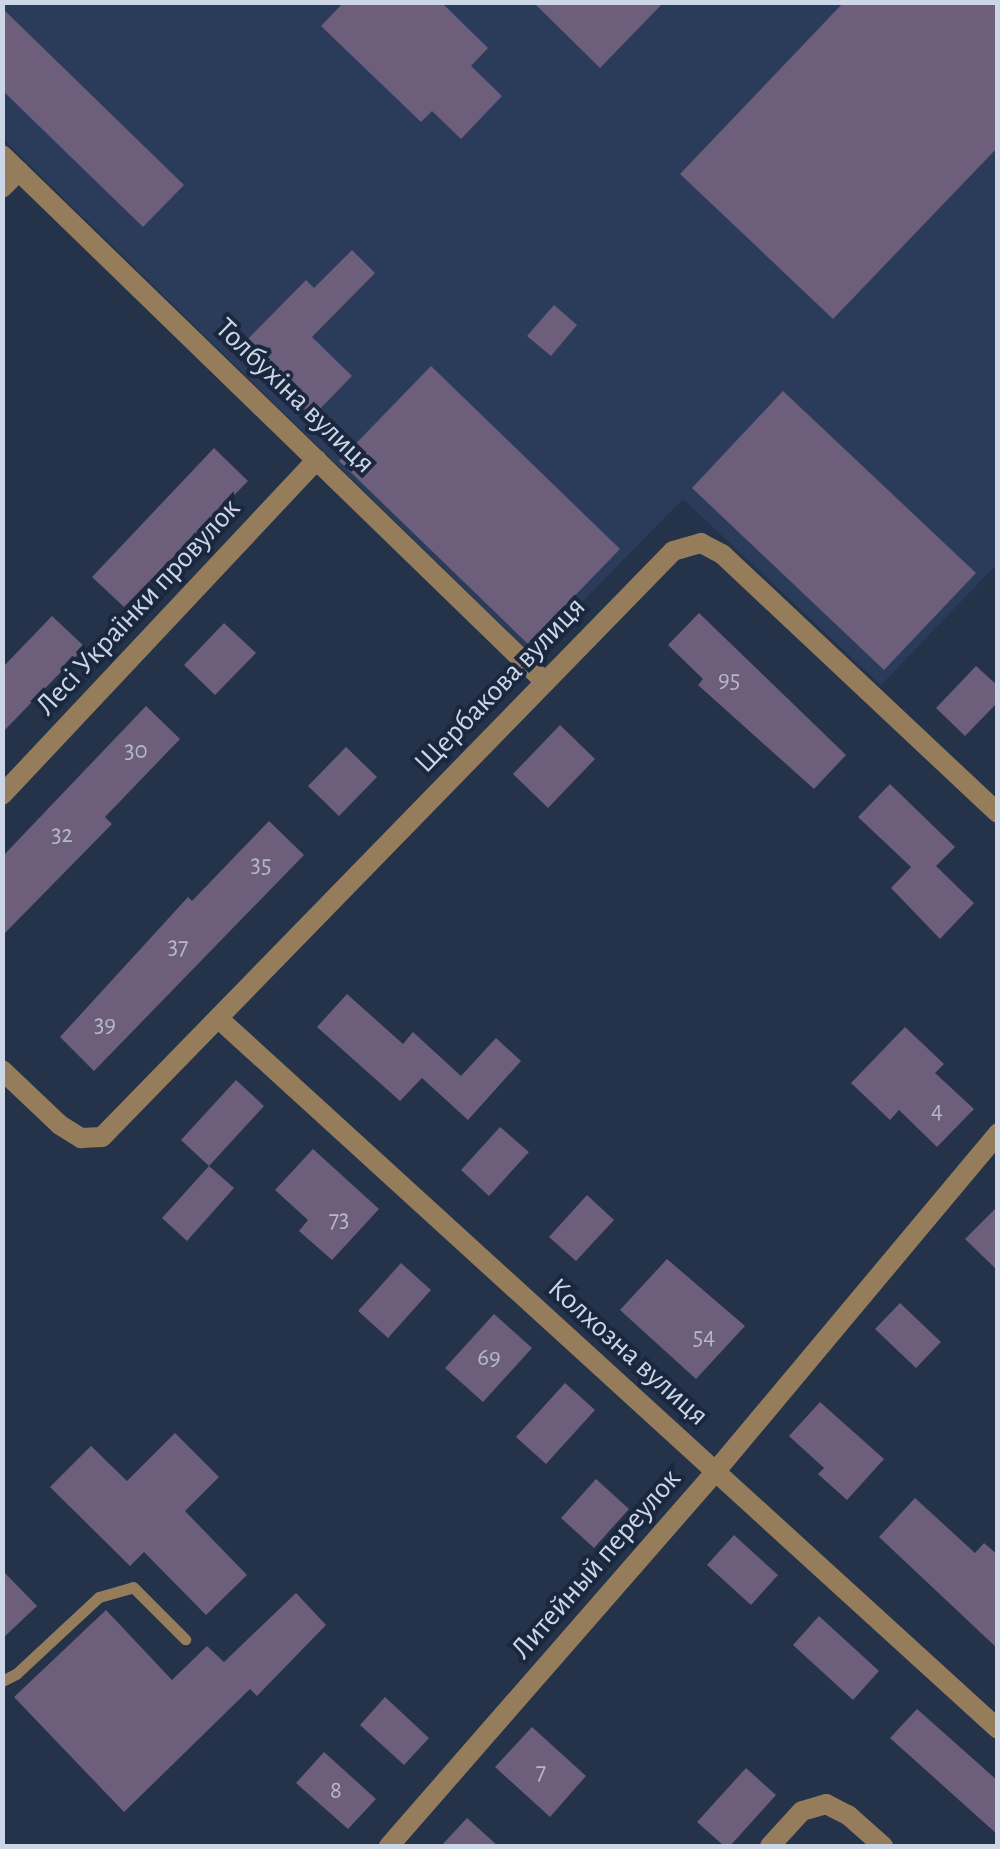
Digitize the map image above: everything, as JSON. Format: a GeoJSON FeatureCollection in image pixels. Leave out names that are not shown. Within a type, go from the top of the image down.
{"type":"FeatureCollection","features":[{"type":"Feature","properties":{"kind":"street","name":"Толбухіна вулиця"},"geometry":{"type":"LineString","coordinates":[[2,154],[545,682]]}},
{"type":"Feature","properties":{"kind":"street"},"geometry":{"type":"LineString","coordinates":[[2,188],[20,171]]}},
{"type":"Feature","properties":{"kind":"street","name":"Лесі Українки провулок"},"geometry":{"type":"LineString","coordinates":[[2,796],[317,460]]}},
{"type":"Feature","properties":{"kind":"street","name":"Щербакова вулиця"},"geometry":{"type":"LineString","coordinates":[[2,1070],[80,1138],[102,1137],[672,551],[702,543],[722,554],[998,813]]}},
{"type":"Feature","properties":{"kind":"street","name":"Колхозна вулиця"},"geometry":{"type":"LineString","coordinates":[[218,1018],[998,1729]]}},
{"type":"Feature","properties":{"kind":"street","name":"Литейный переулок"},"geometry":{"type":"LineString","coordinates":[[389,1846],[716,1472],[998,1132]]}},
{"type":"Feature","properties":{"kind":"street"},"geometry":{"type":"LineString","coordinates":[[770,1846],[802,1811],[826,1804],[848,1815],[883,1846]]}},
{"type":"Feature","properties":{"kind":"lane"},"geometry":{"type":"LineString","coordinates":[[2,1680],[16,1674],[99,1597],[133,1587],[185,1639]]}},
{"type":"Feature","properties":{"kind":"shaded area"},"geometry":{"type":"Polygon","coordinates":[[[2,3],[997,3],[997,564],[881,685],[683,499],[531,654],[3,139],[2,3]]]}},
{"type":"Feature","properties":{"kind":"building"},"geometry":{"type":"Polygon","coordinates":[[[344,2],[441,2],[488,48],[471,66],[502,96],[461,139],[432,111],[421,122],[321,26],[344,2]]]}},
{"type":"Feature","properties":{"kind":"building"},"geometry":{"type":"Polygon","coordinates":[[[533,2],[664,2],[600,68],[533,2]]]}},
{"type":"Feature","properties":{"kind":"building"},"geometry":{"type":"Polygon","coordinates":[[[844,2],[998,2],[998,147],[833,319],[680,174],[844,2]]]}},
{"type":"Feature","properties":{"kind":"building"},"geometry":{"type":"Polygon","coordinates":[[[2,8],[184,185],[143,227],[2,90],[2,8]]]}},
{"type":"Feature","properties":{"kind":"building"},"geometry":{"type":"Polygon","coordinates":[[[352,250],[375,273],[312,337],[352,376],[312,417],[241,346],[306,280],[314,288],[352,250]]]}},
{"type":"Feature","properties":{"kind":"building"},"geometry":{"type":"Polygon","coordinates":[[[554,305],[577,325],[551,356],[527,336],[554,305]]]}},
{"type":"Feature","properties":{"kind":"building"},"geometry":{"type":"Polygon","coordinates":[[[431,366],[620,549],[528,644],[339,461],[431,366]]]}},
{"type":"Feature","properties":{"kind":"building"},"geometry":{"type":"Polygon","coordinates":[[[783,391],[976,573],[884,670],[692,488],[783,391]]]}},
{"type":"Feature","properties":{"kind":"building"},"geometry":{"type":"Polygon","coordinates":[[[214,448],[248,481],[124,607],[92,577],[214,448]]]}},
{"type":"Feature","properties":{"kind":"building"},"geometry":{"type":"Polygon","coordinates":[[[699,613],[846,755],[814,789],[698,685],[703,679],[668,645],[699,613]]]}},
{"type":"Feature","properties":{"kind":"building"},"geometry":{"type":"Polygon","coordinates":[[[52,616],[85,647],[2,733],[2,668],[52,616]]]}},
{"type":"Feature","properties":{"kind":"building"},"geometry":{"type":"Polygon","coordinates":[[[224,623],[256,653],[215,695],[184,665],[224,623]]]}},
{"type":"Feature","properties":{"kind":"building"},"geometry":{"type":"Polygon","coordinates":[[[976,666],[998,686],[998,702],[965,736],[936,708],[976,666]]]}},
{"type":"Feature","properties":{"kind":"building"},"geometry":{"type":"Polygon","coordinates":[[[146,706],[180,739],[105,817],[112,824],[2,936],[2,857],[146,706]]]}},
{"type":"Feature","properties":{"kind":"building"},"geometry":{"type":"Polygon","coordinates":[[[560,725],[595,759],[548,808],[513,774],[560,725]]]}},
{"type":"Feature","properties":{"kind":"building"},"geometry":{"type":"Polygon","coordinates":[[[346,747],[377,777],[339,816],[308,786],[346,747]]]}},
{"type":"Feature","properties":{"kind":"building"},"geometry":{"type":"Polygon","coordinates":[[[890,784],[955,847],[936,866],[974,903],[940,939],[891,888],[911,867],[858,817],[890,784]]]}},
{"type":"Feature","properties":{"kind":"building"},"geometry":{"type":"Polygon","coordinates":[[[269,821],[304,855],[94,1071],[60,1037],[188,897],[192,901],[269,821]]]}},
{"type":"Feature","properties":{"kind":"building"},"geometry":{"type":"Polygon","coordinates":[[[347,994],[403,1044],[413,1032],[461,1076],[496,1038],[521,1061],[468,1120],[422,1078],[400,1101],[317,1027],[347,994]]]}},
{"type":"Feature","properties":{"kind":"building"},"geometry":{"type":"Polygon","coordinates":[[[905,1027],[944,1064],[935,1073],[974,1109],[937,1147],[899,1110],[890,1120],[851,1083],[905,1027]]]}},
{"type":"Feature","properties":{"kind":"building"},"geometry":{"type":"Polygon","coordinates":[[[236,1080],[264,1106],[209,1166],[181,1140],[236,1080]]]}},
{"type":"Feature","properties":{"kind":"building"},"geometry":{"type":"Polygon","coordinates":[[[500,1127],[529,1152],[489,1196],[461,1170],[500,1127]]]}},
{"type":"Feature","properties":{"kind":"building"},"geometry":{"type":"Polygon","coordinates":[[[313,1149],[379,1209],[332,1260],[299,1231],[308,1220],[275,1190],[313,1149]]]}},
{"type":"Feature","properties":{"kind":"building"},"geometry":{"type":"Polygon","coordinates":[[[209,1166],[234,1188],[187,1241],[162,1218],[209,1166]]]}},
{"type":"Feature","properties":{"kind":"building"},"geometry":{"type":"Polygon","coordinates":[[[587,1195],[614,1220],[576,1261],[549,1237],[587,1195]]]}},
{"type":"Feature","properties":{"kind":"building"},"geometry":{"type":"Polygon","coordinates":[[[998,1206],[998,1271],[965,1239],[998,1206]]]}},
{"type":"Feature","properties":{"kind":"building"},"geometry":{"type":"Polygon","coordinates":[[[667,1259],[745,1326],[696,1379],[620,1310],[667,1259]]]}},
{"type":"Feature","properties":{"kind":"building"},"geometry":{"type":"Polygon","coordinates":[[[401,1263],[431,1290],[388,1338],[358,1311],[401,1263]]]}},
{"type":"Feature","properties":{"kind":"building"},"geometry":{"type":"Polygon","coordinates":[[[900,1303],[941,1342],[916,1368],[875,1329],[900,1303]]]}},
{"type":"Feature","properties":{"kind":"building"},"geometry":{"type":"Polygon","coordinates":[[[494,1314],[532,1348],[483,1402],[445,1368],[494,1314]]]}},
{"type":"Feature","properties":{"kind":"building"},"geometry":{"type":"Polygon","coordinates":[[[565,1383],[595,1410],[546,1464],[516,1437],[565,1383]]]}},
{"type":"Feature","properties":{"kind":"building"},"geometry":{"type":"Polygon","coordinates":[[[820,1402],[884,1459],[847,1500],[818,1474],[824,1468],[789,1436],[820,1402]]]}},
{"type":"Feature","properties":{"kind":"building"},"geometry":{"type":"Polygon","coordinates":[[[175,1433],[219,1477],[185,1511],[247,1575],[206,1615],[144,1552],[130,1566],[50,1487],[91,1446],[127,1481],[175,1433]]]}},
{"type":"Feature","properties":{"kind":"building"},"geometry":{"type":"Polygon","coordinates":[[[596,1479],[629,1509],[594,1548],[561,1518],[596,1479]]]}},
{"type":"Feature","properties":{"kind":"building"},"geometry":{"type":"Polygon","coordinates":[[[915,1498],[975,1553],[984,1543],[998,1555],[998,1649],[879,1537],[915,1498]]]}},
{"type":"Feature","properties":{"kind":"building"},"geometry":{"type":"Polygon","coordinates":[[[734,1535],[778,1575],[751,1605],[707,1565],[734,1535]]]}},
{"type":"Feature","properties":{"kind":"building"},"geometry":{"type":"Polygon","coordinates":[[[2,1570],[37,1606],[2,1639],[2,1570]]]}},
{"type":"Feature","properties":{"kind":"building"},"geometry":{"type":"Polygon","coordinates":[[[296,1593],[326,1625],[257,1696],[250,1689],[124,1812],[14,1697],[106,1610],[172,1680],[207,1646],[224,1662],[296,1593]]]}},
{"type":"Feature","properties":{"kind":"building"},"geometry":{"type":"Polygon","coordinates":[[[819,1616],[879,1671],[853,1700],[793,1645],[819,1616]]]}},
{"type":"Feature","properties":{"kind":"building"},"geometry":{"type":"Polygon","coordinates":[[[385,1697],[429,1738],[404,1765],[360,1725],[385,1697]]]}},
{"type":"Feature","properties":{"kind":"building"},"geometry":{"type":"Polygon","coordinates":[[[917,1709],[998,1781],[998,1835],[890,1738],[917,1709]]]}},
{"type":"Feature","properties":{"kind":"building"},"geometry":{"type":"Polygon","coordinates":[[[532,1727],[586,1776],[550,1817],[495,1767],[532,1727]]]}},
{"type":"Feature","properties":{"kind":"building"},"geometry":{"type":"Polygon","coordinates":[[[324,1752],[376,1799],[348,1829],[296,1783],[324,1752]]]}},
{"type":"Feature","properties":{"kind":"building"},"geometry":{"type":"Polygon","coordinates":[[[746,1768],[776,1795],[730,1846],[724,1846],[697,1822],[746,1768]]]}},
{"type":"Feature","properties":{"kind":"building"},"geometry":{"type":"Polygon","coordinates":[[[467,1818],[498,1846],[441,1846],[467,1818]]]}}]}
